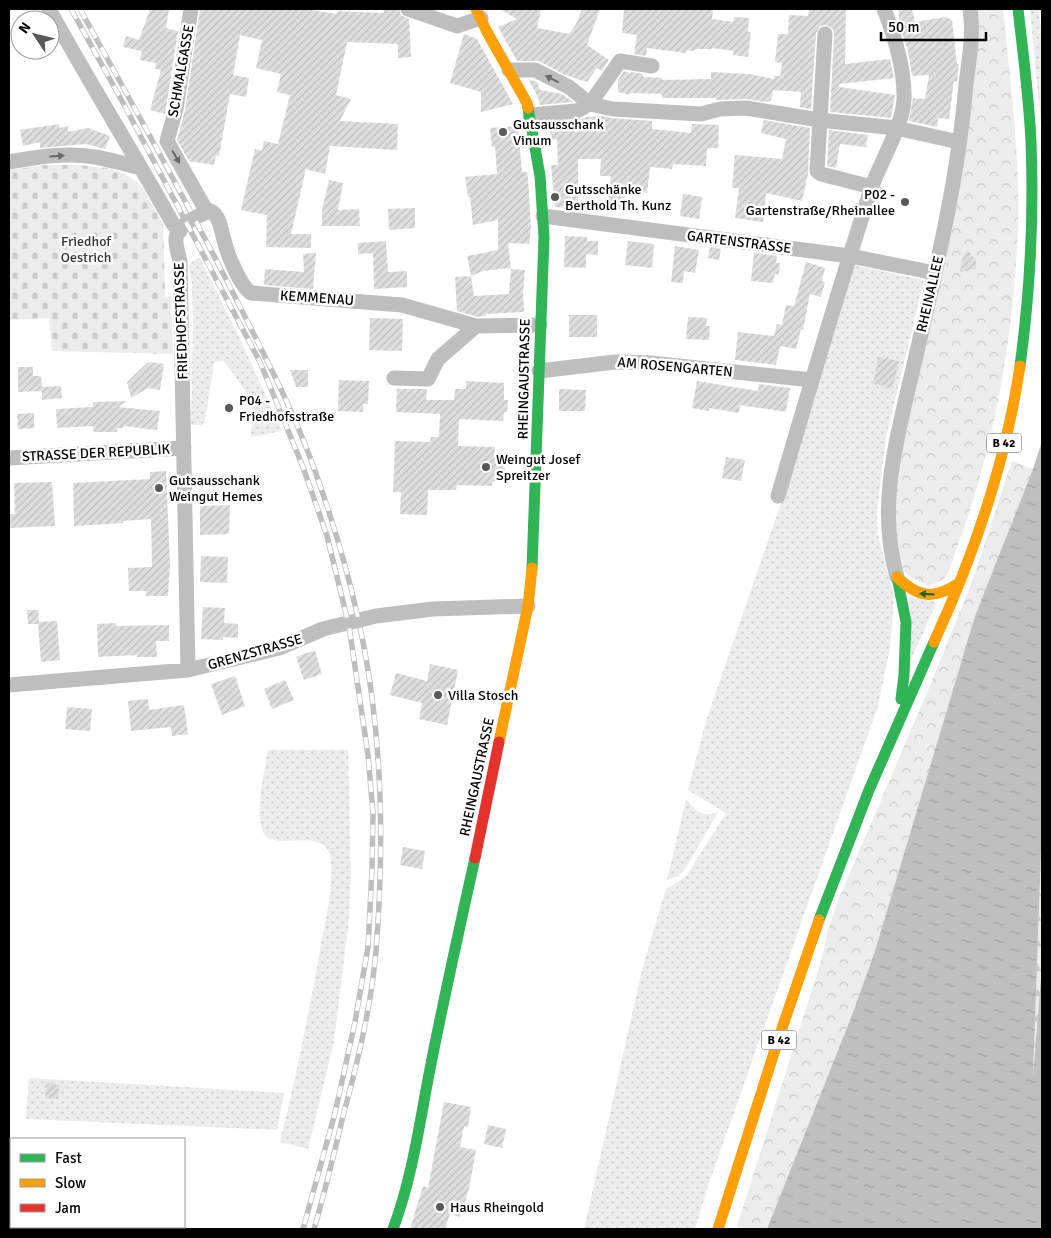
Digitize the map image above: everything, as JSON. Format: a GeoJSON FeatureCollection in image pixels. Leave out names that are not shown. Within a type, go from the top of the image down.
{"type":"FeatureCollection","features":[{"type":"Feature","properties":{"kind":"main road","name":"B 42"},"geometry":{"type":"LineString","coordinates":[[718,1229],[819,921],[844,852],[898,722],[960,583],[982,518],[1011,414],[1028,300],[1032,211],[1031,142],[1018,9]]}},
{"type":"Feature","properties":{"kind":"main road","name":"RHEINGAUSTRASSE"},"geometry":{"type":"LineString","coordinates":[[393,1229],[404,1196],[414,1154],[429,1074],[528,606],[533,563],[544,237],[540,176],[527,103],[478,13]]}},
{"type":"Feature","properties":{"kind":"main road"},"geometry":{"type":"LineString","coordinates":[[897,578],[906,588],[919,594],[934,596],[948,591],[960,583]]}},
{"type":"Feature","properties":{"kind":"main road"},"geometry":{"type":"LineString","coordinates":[[897,578],[906,622],[904,675],[898,722]]}},
{"type":"Feature","properties":{"kind":"street"},"geometry":{"type":"LineString","coordinates":[[49,9],[88,80],[173,224],[180,230],[187,223],[207,212]]}},
{"type":"Feature","properties":{"kind":"street","name":"SCHMALGASSE"},"geometry":{"type":"LineString","coordinates":[[192,9],[176,109],[166,142],[207,212]]}},
{"type":"Feature","properties":{"kind":"street"},"geometry":{"type":"LineString","coordinates":[[408,9],[457,26],[478,13]]}},
{"type":"Feature","properties":{"kind":"street"},"geometry":{"type":"LineString","coordinates":[[778,496],[872,187],[896,128],[904,101],[903,82],[896,41],[884,9]]}},
{"type":"Feature","properties":{"kind":"street","name":"RHEINALLEE"},"geometry":{"type":"LineString","coordinates":[[897,578],[890,555],[887,522],[888,492],[904,408],[935,273],[959,142],[971,32],[970,9]]}},
{"type":"Feature","properties":{"kind":"street"},"geometry":{"type":"LineString","coordinates":[[825,34],[817,171],[821,174],[872,187]]}},
{"type":"Feature","properties":{"kind":"street"},"geometry":{"type":"LineString","coordinates":[[530,115],[577,112],[590,104],[620,61],[652,66]]}},
{"type":"Feature","properties":{"kind":"street"},"geometry":{"type":"LineString","coordinates":[[510,70],[535,70],[569,87],[590,104],[614,109],[701,114],[720,109],[746,108],[819,120],[896,128],[959,142]]}},
{"type":"Feature","properties":{"kind":"street"},"geometry":{"type":"LineString","coordinates":[[9,162],[40,156],[77,155],[95,157],[141,168]]}},
{"type":"Feature","properties":{"kind":"street","name":"KEMMENAU"},"geometry":{"type":"LineString","coordinates":[[207,212],[211,211],[216,215],[227,249],[244,286],[251,293],[402,305],[476,326],[540,324]]}},
{"type":"Feature","properties":{"kind":"street","name":"GARTENSTRASSE"},"geometry":{"type":"LineString","coordinates":[[542,216],[850,256],[935,273]]}},
{"type":"Feature","properties":{"kind":"street","name":"FRIEDHOFSTRASSE"},"geometry":{"type":"LineString","coordinates":[[180,230],[176,238],[180,262],[188,670]]}},
{"type":"Feature","properties":{"kind":"street"},"geometry":{"type":"LineString","coordinates":[[394,378],[428,379],[438,359],[476,326]]}},
{"type":"Feature","properties":{"kind":"street","name":"AM ROSENGARTEN"},"geometry":{"type":"LineString","coordinates":[[539,371],[616,362],[651,363],[812,380]]}},
{"type":"Feature","properties":{"kind":"street","name":"STRASSE DER REPUBLIK"},"geometry":{"type":"LineString","coordinates":[[9,458],[184,448]]}},
{"type":"Feature","properties":{"kind":"street","name":"GRENZSTRASSE"},"geometry":{"type":"LineString","coordinates":[[9,686],[188,670],[279,648],[323,629],[376,616],[432,609],[528,606]]}},
{"type":"Feature","properties":{"kind":"green space"},"geometry":{"type":"Polygon","coordinates":[[[977,9],[1003,9],[1014,117],[1017,172],[1018,225],[1014,293],[999,394],[975,494],[948,573],[943,580],[929,586],[908,575],[903,569],[896,538],[894,494],[977,9]]]}},
{"type":"Feature","properties":{"kind":"green space"},"geometry":{"type":"Polygon","coordinates":[[[1030,9],[1039,9],[1042,49],[1042,136],[1030,9]]]}},
{"type":"Feature","properties":{"kind":"green space","name":"Friedhof Oestrich"},"geometry":{"type":"Polygon","coordinates":[[[44,165],[78,165],[108,168],[125,174],[144,190],[163,224],[165,297],[171,297],[173,354],[52,351],[49,318],[9,320],[9,170],[44,165]]]}},
{"type":"Feature","properties":{"kind":"green space"},"geometry":{"type":"Polygon","coordinates":[[[200,258],[282,431],[251,437],[252,420],[249,396],[224,361],[214,362],[205,421],[202,425],[191,425],[193,323],[192,282],[188,265],[200,258]]]}},
{"type":"Feature","properties":{"kind":"green space"},"geometry":{"type":"Polygon","coordinates":[[[853,265],[924,280],[886,438],[877,510],[878,535],[894,597],[890,648],[878,706],[708,1186],[695,1229],[584,1229],[642,970],[666,889],[687,875],[726,813],[688,790],[706,721],[782,500],[853,265]]]}},
{"type":"Feature","properties":{"kind":"green space"},"geometry":{"type":"Polygon","coordinates":[[[1012,461],[1033,469],[975,616],[874,954],[852,1015],[767,1229],[736,1229],[822,958],[828,930],[837,903],[972,582],[1012,461]]]}},
{"type":"Feature","properties":{"kind":"green space"},"geometry":{"type":"Polygon","coordinates":[[[909,597],[937,602],[910,662],[909,597]]]}},
{"type":"Feature","properties":{"kind":"green space"},"geometry":{"type":"Polygon","coordinates":[[[268,750],[348,750],[351,880],[348,928],[334,1041],[308,1149],[280,1142],[303,1038],[326,917],[332,872],[330,855],[325,846],[306,840],[275,840],[267,837],[262,829],[260,802],[268,750]]]}},
{"type":"Feature","properties":{"kind":"green space"},"geometry":{"type":"Polygon","coordinates":[[[686,799],[696,810],[703,814],[718,812],[685,869],[679,876],[667,880],[686,799]]]}},
{"type":"Feature","properties":{"kind":"green space"},"geometry":{"type":"Polygon","coordinates":[[[1042,822],[1042,964],[1032,1098],[1042,822]]]}},
{"type":"Feature","properties":{"kind":"green space"},"geometry":{"type":"Polygon","coordinates":[[[29,1078],[284,1093],[277,1130],[26,1119],[29,1078]]]}},
{"type":"Feature","properties":{"kind":"water"},"geometry":{"type":"Polygon","coordinates":[[[1042,441],[1042,822],[1033,1078],[1042,964],[1042,1229],[767,1229],[852,1015],[874,954],[975,616],[1033,469],[1042,441]]]}},
{"type":"Feature","properties":{"kind":"building"},"geometry":{"type":"Polygon","coordinates":[[[150,9],[169,9],[166,28],[178,31],[165,114],[150,110],[161,70],[155,69],[156,63],[140,60],[142,51],[123,47],[126,36],[139,40],[150,9]]]}},
{"type":"Feature","properties":{"kind":"building"},"geometry":{"type":"Polygon","coordinates":[[[200,9],[305,9],[336,14],[337,11],[384,13],[384,9],[399,9],[401,15],[409,19],[411,57],[398,58],[398,44],[347,42],[336,95],[351,99],[340,121],[398,124],[397,150],[330,146],[325,174],[306,169],[291,234],[311,234],[311,248],[266,247],[267,215],[241,210],[255,149],[262,151],[264,141],[278,144],[290,95],[277,92],[281,74],[256,68],[262,40],[240,35],[233,75],[249,78],[246,97],[230,94],[219,156],[216,155],[214,165],[189,161],[177,140],[185,110],[200,9]]]}},
{"type":"Feature","properties":{"kind":"building"},"geometry":{"type":"Polygon","coordinates":[[[500,9],[541,9],[537,28],[569,34],[576,24],[582,9],[600,9],[587,45],[609,60],[602,71],[597,68],[587,82],[565,75],[539,61],[517,61],[498,27],[517,19],[500,9]]]}},
{"type":"Feature","properties":{"kind":"building"},"geometry":{"type":"Polygon","coordinates":[[[624,9],[713,9],[712,19],[733,22],[734,17],[749,18],[748,32],[751,32],[748,57],[733,55],[734,51],[712,48],[695,49],[694,51],[687,50],[686,53],[647,48],[646,56],[634,54],[637,35],[622,33],[624,9]]]}},
{"type":"Feature","properties":{"kind":"building"},"geometry":{"type":"Polygon","coordinates":[[[809,9],[846,9],[845,64],[890,59],[894,78],[839,84],[839,87],[895,95],[891,118],[830,112],[834,35],[833,29],[826,25],[820,26],[816,33],[811,109],[800,107],[801,92],[773,90],[771,101],[766,102],[746,99],[662,98],[662,94],[630,93],[630,95],[618,92],[618,80],[624,71],[631,74],[631,72],[643,74],[643,77],[662,78],[662,80],[711,79],[711,72],[749,74],[774,79],[774,76],[780,76],[782,63],[775,62],[778,34],[788,34],[789,15],[808,16],[809,9]]]}},
{"type":"Feature","properties":{"kind":"building"},"geometry":{"type":"Polygon","coordinates":[[[912,9],[915,22],[946,17],[952,20],[957,64],[959,64],[957,82],[954,81],[949,119],[938,118],[937,127],[909,121],[913,98],[925,99],[929,75],[912,76],[908,51],[899,24],[899,10],[912,9]]]}},
{"type":"Feature","properties":{"kind":"building"},"geometry":{"type":"Polygon","coordinates":[[[464,34],[477,39],[513,104],[481,112],[481,92],[450,83],[464,34]]]}},
{"type":"Feature","properties":{"kind":"building"},"geometry":{"type":"Polygon","coordinates":[[[528,79],[537,82],[540,90],[562,94],[573,102],[540,105],[538,97],[528,79]]]}},
{"type":"Feature","properties":{"kind":"building"},"geometry":{"type":"Polygon","coordinates":[[[602,116],[652,121],[652,129],[691,133],[692,124],[719,125],[718,148],[707,148],[706,166],[673,164],[672,169],[650,167],[647,193],[634,191],[634,196],[625,195],[623,210],[607,208],[611,176],[600,176],[601,159],[578,159],[578,209],[555,207],[551,165],[558,165],[557,139],[551,140],[549,123],[602,116]]]}},
{"type":"Feature","properties":{"kind":"building"},"geometry":{"type":"Polygon","coordinates":[[[764,120],[810,128],[808,174],[802,201],[766,193],[763,222],[735,218],[739,188],[732,188],[735,155],[782,159],[786,139],[761,133],[764,120]]]}},
{"type":"Feature","properties":{"kind":"building"},"geometry":{"type":"Polygon","coordinates":[[[59,124],[59,128],[68,126],[68,132],[88,128],[110,136],[105,149],[86,144],[40,148],[40,142],[23,146],[20,130],[59,124]]]}},
{"type":"Feature","properties":{"kind":"building"},"geometry":{"type":"Polygon","coordinates":[[[518,126],[522,172],[527,172],[528,178],[531,228],[529,244],[508,243],[511,268],[483,271],[471,276],[467,256],[498,250],[498,220],[473,225],[470,197],[468,197],[465,177],[497,174],[495,146],[492,147],[490,128],[518,126]]]}},
{"type":"Feature","properties":{"kind":"building"},"geometry":{"type":"Polygon","coordinates":[[[829,130],[868,135],[866,147],[840,144],[836,168],[827,166],[829,130]]]}},
{"type":"Feature","properties":{"kind":"building"},"geometry":{"type":"Polygon","coordinates":[[[329,180],[343,183],[338,210],[359,209],[360,226],[322,226],[322,210],[329,180]]]}},
{"type":"Feature","properties":{"kind":"building"},"geometry":{"type":"Polygon","coordinates":[[[683,194],[702,197],[699,219],[680,216],[683,194]]]}},
{"type":"Feature","properties":{"kind":"building"},"geometry":{"type":"Polygon","coordinates":[[[415,208],[415,228],[389,230],[388,209],[415,208]]]}},
{"type":"Feature","properties":{"kind":"building"},"geometry":{"type":"Polygon","coordinates":[[[565,236],[587,237],[587,241],[598,241],[598,255],[586,254],[586,268],[564,267],[565,236]]]}},
{"type":"Feature","properties":{"kind":"building"},"geometry":{"type":"Polygon","coordinates":[[[386,241],[388,272],[407,271],[407,287],[374,289],[373,253],[358,254],[358,243],[386,241]]]}},
{"type":"Feature","properties":{"kind":"building"},"geometry":{"type":"Polygon","coordinates":[[[628,241],[654,244],[652,268],[625,265],[628,241]]]}},
{"type":"Feature","properties":{"kind":"building"},"geometry":{"type":"Polygon","coordinates":[[[675,246],[699,250],[695,273],[684,271],[683,283],[671,282],[675,246]]]}},
{"type":"Feature","properties":{"kind":"building"},"geometry":{"type":"Polygon","coordinates":[[[710,247],[721,249],[719,260],[708,258],[710,247]]]}},
{"type":"Feature","properties":{"kind":"building"},"geometry":{"type":"Polygon","coordinates":[[[967,250],[976,260],[976,269],[960,272],[962,260],[967,250]]]}},
{"type":"Feature","properties":{"kind":"building"},"geometry":{"type":"Polygon","coordinates":[[[316,253],[313,289],[264,285],[265,269],[304,272],[303,254],[316,253]]]}},
{"type":"Feature","properties":{"kind":"building"},"geometry":{"type":"Polygon","coordinates":[[[754,253],[777,256],[776,263],[780,263],[779,274],[775,274],[773,283],[751,281],[754,253]]]}},
{"type":"Feature","properties":{"kind":"building"},"geometry":{"type":"Polygon","coordinates":[[[806,262],[825,268],[822,281],[825,282],[821,297],[810,294],[803,330],[801,329],[796,349],[780,346],[776,365],[735,360],[738,332],[774,336],[777,324],[782,325],[786,305],[794,306],[806,262]]]}},
{"type":"Feature","properties":{"kind":"building"},"geometry":{"type":"Polygon","coordinates":[[[511,269],[525,270],[524,312],[486,314],[486,316],[477,317],[457,311],[455,277],[471,276],[474,296],[509,294],[511,269]]]}},
{"type":"Feature","properties":{"kind":"building"},"geometry":{"type":"Polygon","coordinates":[[[569,315],[597,315],[597,337],[569,337],[569,315]]]}},
{"type":"Feature","properties":{"kind":"building"},"geometry":{"type":"Polygon","coordinates":[[[688,317],[707,318],[706,326],[710,326],[709,340],[686,339],[688,317]]]}},
{"type":"Feature","properties":{"kind":"building"},"geometry":{"type":"Polygon","coordinates":[[[370,318],[403,319],[402,351],[369,350],[370,318]]]}},
{"type":"Feature","properties":{"kind":"building"},"geometry":{"type":"Polygon","coordinates":[[[878,357],[899,361],[893,388],[873,384],[878,357]]]}},
{"type":"Feature","properties":{"kind":"building"},"geometry":{"type":"Polygon","coordinates":[[[148,362],[164,364],[160,390],[148,388],[131,398],[127,382],[148,362]]]}},
{"type":"Feature","properties":{"kind":"building"},"geometry":{"type":"Polygon","coordinates":[[[18,367],[33,367],[33,376],[41,376],[42,387],[61,386],[62,398],[42,400],[42,391],[18,392],[18,367]]]}},
{"type":"Feature","properties":{"kind":"building"},"geometry":{"type":"Polygon","coordinates":[[[290,370],[308,370],[308,387],[296,387],[290,370]]]}},
{"type":"Feature","properties":{"kind":"building"},"geometry":{"type":"Polygon","coordinates":[[[339,380],[369,381],[368,404],[363,404],[363,412],[338,411],[339,380]]]}},
{"type":"Feature","properties":{"kind":"building"},"geometry":{"type":"Polygon","coordinates":[[[466,381],[504,383],[504,400],[508,400],[507,412],[504,412],[503,421],[459,419],[458,446],[495,447],[494,457],[504,464],[504,474],[501,478],[492,482],[492,486],[457,485],[456,490],[428,490],[427,515],[400,514],[401,492],[393,492],[395,441],[430,442],[431,437],[439,437],[440,414],[396,412],[397,389],[427,389],[426,400],[454,400],[455,389],[466,389],[466,381]]]}},
{"type":"Feature","properties":{"kind":"building"},"geometry":{"type":"Polygon","coordinates":[[[697,381],[758,391],[759,384],[790,388],[786,412],[740,405],[739,413],[709,408],[709,411],[692,408],[697,381]]]}},
{"type":"Feature","properties":{"kind":"building"},"geometry":{"type":"Polygon","coordinates":[[[559,389],[586,390],[585,411],[559,411],[559,389]]]}},
{"type":"Feature","properties":{"kind":"building"},"geometry":{"type":"Polygon","coordinates":[[[127,401],[118,407],[160,411],[157,430],[123,426],[123,428],[117,428],[117,432],[94,432],[93,426],[57,428],[56,409],[93,407],[93,402],[127,401]]]}},
{"type":"Feature","properties":{"kind":"building"},"geometry":{"type":"Polygon","coordinates":[[[34,413],[34,428],[18,429],[17,414],[34,413]]]}},
{"type":"Feature","properties":{"kind":"building"},"geometry":{"type":"Polygon","coordinates":[[[726,457],[745,460],[741,481],[722,478],[726,457]]]}},
{"type":"Feature","properties":{"kind":"building"},"geometry":{"type":"Polygon","coordinates":[[[166,471],[170,564],[168,596],[146,596],[146,591],[129,591],[128,568],[152,567],[151,519],[74,526],[73,483],[150,479],[150,472],[166,471]]]}},
{"type":"Feature","properties":{"kind":"building"},"geometry":{"type":"Polygon","coordinates":[[[52,482],[55,526],[10,528],[9,514],[15,514],[14,483],[52,482]]]}},
{"type":"Feature","properties":{"kind":"building"},"geometry":{"type":"Polygon","coordinates":[[[230,505],[229,534],[200,535],[200,506],[230,505]]]}},
{"type":"Feature","properties":{"kind":"building"},"geometry":{"type":"Polygon","coordinates":[[[201,556],[228,557],[227,583],[200,582],[201,556]]]}},
{"type":"Feature","properties":{"kind":"building"},"geometry":{"type":"Polygon","coordinates":[[[203,607],[225,608],[224,623],[238,624],[238,638],[223,637],[223,640],[201,639],[203,607]]]}},
{"type":"Feature","properties":{"kind":"building"},"geometry":{"type":"Polygon","coordinates":[[[27,610],[38,610],[39,622],[57,621],[60,660],[41,662],[38,624],[28,624],[27,610]]]}},
{"type":"Feature","properties":{"kind":"building"},"geometry":{"type":"Polygon","coordinates":[[[116,623],[116,626],[169,625],[169,641],[156,641],[157,657],[137,657],[137,655],[98,657],[97,624],[116,623]]]}},
{"type":"Feature","properties":{"kind":"building"},"geometry":{"type":"Polygon","coordinates":[[[315,650],[322,674],[304,680],[296,657],[315,650]]]}},
{"type":"Feature","properties":{"kind":"building","name":"Villa Stosch"},"geometry":{"type":"Polygon","coordinates":[[[430,664],[458,670],[447,725],[419,719],[422,703],[390,695],[396,673],[427,681],[430,664]]]}},
{"type":"Feature","properties":{"kind":"building"},"geometry":{"type":"Polygon","coordinates":[[[235,676],[245,706],[222,715],[211,684],[235,676]]]}},
{"type":"Feature","properties":{"kind":"building"},"geometry":{"type":"Polygon","coordinates":[[[285,680],[294,700],[272,709],[264,689],[285,680]]]}},
{"type":"Feature","properties":{"kind":"building"},"geometry":{"type":"Polygon","coordinates":[[[148,699],[149,710],[184,705],[188,734],[172,736],[171,727],[131,731],[128,701],[148,699]]]}},
{"type":"Feature","properties":{"kind":"building"},"geometry":{"type":"Polygon","coordinates":[[[67,707],[92,709],[90,731],[65,729],[67,707]]]}},
{"type":"Feature","properties":{"kind":"building"},"geometry":{"type":"Polygon","coordinates":[[[403,847],[425,851],[422,869],[400,865],[403,847]]]}},
{"type":"Feature","properties":{"kind":"building"},"geometry":{"type":"Polygon","coordinates":[[[46,1083],[59,1085],[58,1099],[45,1098],[46,1083]]]}},
{"type":"Feature","properties":{"kind":"building"},"geometry":{"type":"Polygon","coordinates":[[[444,1102],[471,1107],[468,1127],[464,1126],[460,1147],[476,1150],[469,1189],[460,1217],[450,1214],[445,1229],[410,1229],[423,1186],[428,1188],[444,1102]]]}},
{"type":"Feature","properties":{"kind":"building"},"geometry":{"type":"Polygon","coordinates":[[[488,1125],[506,1129],[502,1148],[484,1144],[488,1125]]]}},
{"type":"Feature","properties":{"kind":"railway"},"geometry":{"type":"LineString","coordinates":[[71,9],[122,101],[260,362],[303,467],[327,536],[349,626],[368,755],[373,813],[368,947],[355,1022],[335,1113],[303,1229]]}},
{"type":"Feature","properties":{"kind":"railway"},"geometry":{"type":"LineString","coordinates":[[80,9],[213,254],[297,424],[326,502],[345,564],[360,628],[371,692],[378,752],[380,894],[376,951],[371,993],[359,1054],[314,1229]]}},
{"type":"Feature","properties":{"kind":"traffic: fast"},"geometry":{"type":"LineString","coordinates":[[1018,9],[1029,108],[1032,170],[1030,254],[1020,366]]}},
{"type":"Feature","properties":{"kind":"traffic: fast"},"geometry":{"type":"LineString","coordinates":[[528,108],[540,176],[544,237],[532,568]]}},
{"type":"Feature","properties":{"kind":"traffic: fast"},"geometry":{"type":"LineString","coordinates":[[897,577],[906,622],[901,699]]}},
{"type":"Feature","properties":{"kind":"traffic: fast"},"geometry":{"type":"LineString","coordinates":[[819,920],[869,790],[934,642]]}},
{"type":"Feature","properties":{"kind":"traffic: fast"},"geometry":{"type":"LineString","coordinates":[[393,1229],[400,1210],[414,1152],[475,858]]}},
{"type":"Feature","properties":{"kind":"traffic: slow"},"geometry":{"type":"LineString","coordinates":[[476,9],[528,108]]}},
{"type":"Feature","properties":{"kind":"traffic: slow"},"geometry":{"type":"LineString","coordinates":[[934,642],[962,576],[987,507],[1006,437],[1020,366]]}},
{"type":"Feature","properties":{"kind":"traffic: slow"},"geometry":{"type":"LineString","coordinates":[[499,742],[528,606],[532,568]]}},
{"type":"Feature","properties":{"kind":"traffic: slow"},"geometry":{"type":"LineString","coordinates":[[897,577],[912,589],[926,594],[942,592],[959,583]]}},
{"type":"Feature","properties":{"kind":"traffic: slow"},"geometry":{"type":"LineString","coordinates":[[718,1229],[778,1040],[819,920]]}},
{"type":"Feature","properties":{"kind":"traffic: jam"},"geometry":{"type":"LineString","coordinates":[[475,858],[499,742]]}},
{"type":"Feature","properties":{"kind":"place","name":"Gutsausschank Vinum"},"geometry":{"type":"Point","coordinates":[503,132]}},
{"type":"Feature","properties":{"kind":"place","name":"Gutsschänke Berthold Th. Kunz"},"geometry":{"type":"Point","coordinates":[555,197]}},
{"type":"Feature","properties":{"kind":"place","name":"P02 - Gartenstraße/Rheinallee"},"geometry":{"type":"Point","coordinates":[905,202]}},
{"type":"Feature","properties":{"kind":"place","name":"P04 - Friedhofsstraße"},"geometry":{"type":"Point","coordinates":[229,408]}},
{"type":"Feature","properties":{"kind":"place","name":"Weingut Josef Spreitzer"},"geometry":{"type":"Point","coordinates":[486,467]}},
{"type":"Feature","properties":{"kind":"place","name":"Gutsausschank Weingut Hemes"},"geometry":{"type":"Point","coordinates":[159,488]}},
{"type":"Feature","properties":{"kind":"place","name":"Villa Stosch"},"geometry":{"type":"Point","coordinates":[438,695]}},
{"type":"Feature","properties":{"kind":"place","name":"Haus Rheingold"},"geometry":{"type":"Point","coordinates":[440,1207]}}]}
